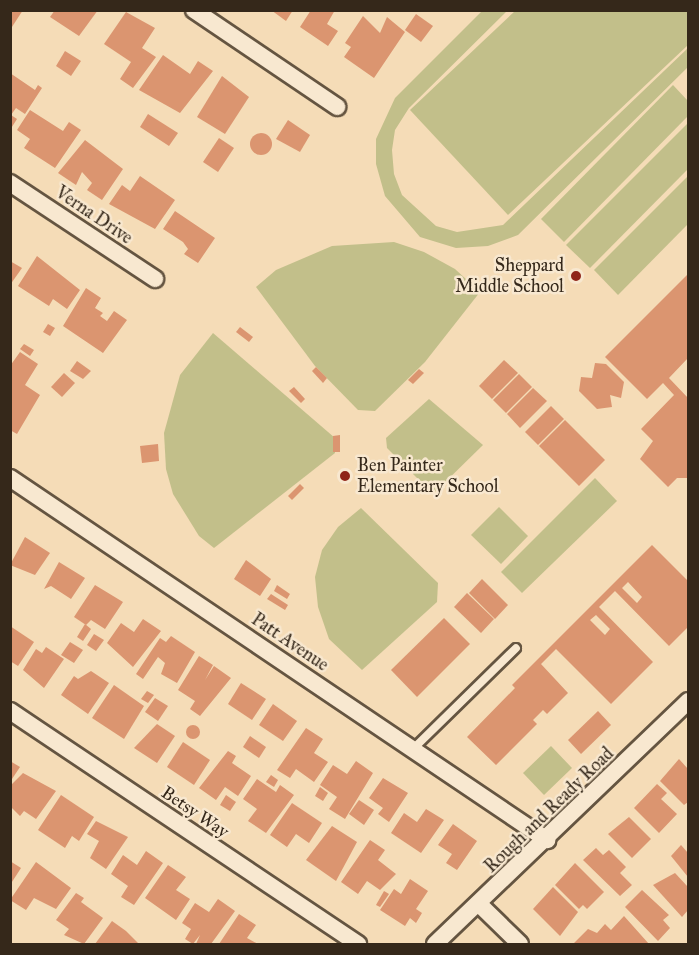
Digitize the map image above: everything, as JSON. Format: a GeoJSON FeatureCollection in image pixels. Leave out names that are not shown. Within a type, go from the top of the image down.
{"type":"FeatureCollection","features":[{"type":"Feature","properties":{"kind":"street"},"geometry":{"type":"LineString","coordinates":[[194,10],[337,107]]}},
{"type":"Feature","properties":{"kind":"street","name":"Verna Drive"},"geometry":{"type":"LineString","coordinates":[[10,183],[155,279]]}},
{"type":"Feature","properties":{"kind":"street","name":"Patt Avenue"},"geometry":{"type":"LineString","coordinates":[[10,478],[547,840]]}},
{"type":"Feature","properties":{"kind":"street","name":"Rough and Ready Road"},"geometry":{"type":"LineString","coordinates":[[435,945],[547,840],[688,701]]}},
{"type":"Feature","properties":{"kind":"street","name":"Betsy Way"},"geometry":{"type":"LineString","coordinates":[[10,711],[358,945]]}},
{"type":"Feature","properties":{"kind":"street"},"geometry":{"type":"LineString","coordinates":[[478,904],[520,945]]}},
{"type":"Feature","properties":{"kind":"lane"},"geometry":{"type":"LineString","coordinates":[[413,749],[516,648]]}},
{"type":"Feature","properties":{"kind":"shaded area"},"geometry":{"type":"Polygon","coordinates":[[[483,10],[507,11],[409,108],[395,130],[392,150],[394,174],[402,195],[436,226],[457,232],[503,225],[688,48],[688,67],[518,235],[488,246],[456,248],[420,237],[385,196],[376,164],[376,139],[395,98],[483,10]]]}},
{"type":"Feature","properties":{"kind":"shaded area"},"geometry":{"type":"Polygon","coordinates":[[[515,11],[688,11],[688,45],[508,215],[410,110],[515,11]]]}},
{"type":"Feature","properties":{"kind":"shaded area"},"geometry":{"type":"Polygon","coordinates":[[[673,85],[688,101],[688,116],[564,242],[541,219],[673,85]]]}},
{"type":"Feature","properties":{"kind":"shaded area"},"geometry":{"type":"Polygon","coordinates":[[[688,123],[688,169],[590,268],[566,245],[688,123]]]}},
{"type":"Feature","properties":{"kind":"shaded area"},"geometry":{"type":"Polygon","coordinates":[[[688,176],[688,224],[618,295],[594,270],[688,176]]]}},
{"type":"Feature","properties":{"kind":"shaded area"},"geometry":{"type":"Polygon","coordinates":[[[394,242],[424,252],[455,269],[480,292],[425,362],[375,411],[358,410],[315,366],[256,287],[276,270],[332,246],[394,242]]]}},
{"type":"Feature","properties":{"kind":"shaded area"},"geometry":{"type":"Polygon","coordinates":[[[213,333],[335,438],[335,453],[214,548],[199,536],[173,494],[166,469],[164,433],[180,375],[213,333]]]}},
{"type":"Feature","properties":{"kind":"shaded area"},"geometry":{"type":"Polygon","coordinates":[[[429,399],[483,445],[433,494],[387,448],[386,438],[429,399]]]}},
{"type":"Feature","properties":{"kind":"shaded area"},"geometry":{"type":"Polygon","coordinates":[[[595,478],[617,501],[522,593],[501,572],[595,478]]]}},
{"type":"Feature","properties":{"kind":"shaded area"},"geometry":{"type":"Polygon","coordinates":[[[499,507],[528,536],[501,564],[471,535],[499,507]]]}},
{"type":"Feature","properties":{"kind":"shaded area"},"geometry":{"type":"Polygon","coordinates":[[[361,508],[438,583],[437,602],[362,670],[329,639],[318,607],[315,577],[322,550],[338,527],[361,508]]]}},
{"type":"Feature","properties":{"kind":"shaded area"},"geometry":{"type":"Polygon","coordinates":[[[551,746],[572,768],[544,795],[523,773],[551,746]]]}},
{"type":"Feature","properties":{"kind":"building"},"geometry":{"type":"Polygon","coordinates":[[[10,10],[23,10],[10,30],[10,10]]]}},
{"type":"Feature","properties":{"kind":"building"},"geometry":{"type":"Polygon","coordinates":[[[55,10],[98,10],[79,36],[50,17],[55,10]]]}},
{"type":"Feature","properties":{"kind":"building"},"geometry":{"type":"Polygon","coordinates":[[[271,10],[293,10],[286,21],[271,10]]]}},
{"type":"Feature","properties":{"kind":"building"},"geometry":{"type":"Polygon","coordinates":[[[311,10],[335,10],[327,24],[338,31],[328,46],[300,27],[311,10]]]}},
{"type":"Feature","properties":{"kind":"building"},"geometry":{"type":"Polygon","coordinates":[[[126,12],[155,28],[142,48],[156,57],[133,88],[120,79],[131,62],[104,44],[126,12]]]}},
{"type":"Feature","properties":{"kind":"building"},"geometry":{"type":"Polygon","coordinates":[[[416,14],[433,26],[421,42],[405,30],[416,14]]]}},
{"type":"Feature","properties":{"kind":"building"},"geometry":{"type":"Polygon","coordinates":[[[363,16],[380,33],[387,17],[405,32],[374,78],[344,57],[351,47],[345,43],[363,16]]]}},
{"type":"Feature","properties":{"kind":"building"},"geometry":{"type":"Polygon","coordinates":[[[65,51],[81,61],[71,76],[56,66],[65,51]]]}},
{"type":"Feature","properties":{"kind":"building"},"geometry":{"type":"Polygon","coordinates":[[[163,55],[190,74],[198,61],[213,71],[180,113],[139,90],[163,55]]]}},
{"type":"Feature","properties":{"kind":"building"},"geometry":{"type":"Polygon","coordinates":[[[10,73],[35,90],[38,85],[42,88],[25,114],[16,108],[11,115],[17,119],[10,130],[10,73]]]}},
{"type":"Feature","properties":{"kind":"building"},"geometry":{"type":"Polygon","coordinates":[[[222,76],[249,97],[225,134],[197,117],[222,76]]]}},
{"type":"Feature","properties":{"kind":"building"},"geometry":{"type":"Polygon","coordinates":[[[30,110],[63,131],[69,122],[81,130],[55,168],[24,148],[30,139],[17,130],[30,110]]]}},
{"type":"Feature","properties":{"kind":"building"},"geometry":{"type":"Polygon","coordinates":[[[148,114],[178,133],[169,146],[140,127],[148,114]]]}},
{"type":"Feature","properties":{"kind":"building"},"geometry":{"type":"Polygon","coordinates":[[[288,120],[310,135],[300,152],[276,139],[288,120]]]}},
{"type":"Feature","properties":{"kind":"building"},"geometry":{"type":"Polygon","coordinates":[[[257,133],[265,133],[272,140],[272,148],[265,155],[257,155],[250,148],[250,140],[257,133]]]}},
{"type":"Feature","properties":{"kind":"building"},"geometry":{"type":"Polygon","coordinates":[[[219,138],[234,148],[218,172],[203,162],[219,138]]]}},
{"type":"Feature","properties":{"kind":"building"},"geometry":{"type":"Polygon","coordinates":[[[85,140],[123,169],[102,200],[87,190],[92,183],[82,172],[76,185],[58,173],[85,140]]]}},
{"type":"Feature","properties":{"kind":"building"},"geometry":{"type":"Polygon","coordinates":[[[140,176],[175,200],[155,229],[109,204],[122,185],[130,191],[140,176]]]}},
{"type":"Feature","properties":{"kind":"building"},"geometry":{"type":"Polygon","coordinates":[[[175,211],[215,238],[198,263],[184,254],[188,249],[183,242],[163,229],[175,211]]]}},
{"type":"Feature","properties":{"kind":"building"},"geometry":{"type":"Polygon","coordinates":[[[37,256],[80,290],[67,309],[53,299],[49,306],[18,286],[37,256]]]}},
{"type":"Feature","properties":{"kind":"building"},"geometry":{"type":"Polygon","coordinates":[[[10,261],[22,268],[10,285],[10,261]]]}},
{"type":"Feature","properties":{"kind":"building"},"geometry":{"type":"Polygon","coordinates":[[[688,274],[688,358],[669,378],[688,398],[688,478],[677,478],[668,487],[640,459],[653,441],[641,429],[674,395],[663,383],[647,399],[605,357],[688,274]]]}},
{"type":"Feature","properties":{"kind":"building"},"geometry":{"type":"Polygon","coordinates":[[[86,288],[101,298],[95,308],[103,313],[100,316],[107,321],[114,311],[127,320],[103,353],[63,326],[86,288]]]}},
{"type":"Feature","properties":{"kind":"building"},"geometry":{"type":"Polygon","coordinates":[[[48,324],[55,328],[50,336],[43,332],[48,324]]]}},
{"type":"Feature","properties":{"kind":"building"},"geometry":{"type":"Polygon","coordinates":[[[240,327],[253,337],[249,342],[236,332],[240,327]]]}},
{"type":"Feature","properties":{"kind":"building"},"geometry":{"type":"Polygon","coordinates":[[[24,344],[34,350],[30,356],[20,349],[24,344]]]}},
{"type":"Feature","properties":{"kind":"building"},"geometry":{"type":"Polygon","coordinates":[[[20,352],[38,364],[25,385],[40,395],[17,434],[10,430],[10,366],[20,352]]]}},
{"type":"Feature","properties":{"kind":"building"},"geometry":{"type":"Polygon","coordinates":[[[504,360],[518,373],[492,399],[479,386],[504,360]]]}},
{"type":"Feature","properties":{"kind":"building"},"geometry":{"type":"Polygon","coordinates":[[[77,361],[91,371],[83,379],[70,371],[77,361]]]}},
{"type":"Feature","properties":{"kind":"building"},"geometry":{"type":"Polygon","coordinates":[[[595,363],[606,364],[624,382],[621,398],[610,395],[612,407],[597,409],[579,391],[581,377],[592,378],[595,363]]]}},
{"type":"Feature","properties":{"kind":"building"},"geometry":{"type":"Polygon","coordinates":[[[316,367],[327,378],[323,383],[312,371],[316,367]]]}},
{"type":"Feature","properties":{"kind":"building"},"geometry":{"type":"Polygon","coordinates":[[[419,369],[424,373],[413,384],[408,380],[419,369]]]}},
{"type":"Feature","properties":{"kind":"building"},"geometry":{"type":"Polygon","coordinates":[[[64,373],[75,383],[62,397],[51,387],[64,373]]]}},
{"type":"Feature","properties":{"kind":"building"},"geometry":{"type":"Polygon","coordinates":[[[519,374],[532,387],[506,413],[493,400],[519,374]]]}},
{"type":"Feature","properties":{"kind":"building"},"geometry":{"type":"Polygon","coordinates":[[[294,387],[305,399],[301,403],[289,391],[294,387]]]}},
{"type":"Feature","properties":{"kind":"building"},"geometry":{"type":"Polygon","coordinates":[[[533,388],[547,401],[520,428],[507,414],[533,388]]]}},
{"type":"Feature","properties":{"kind":"building"},"geometry":{"type":"Polygon","coordinates":[[[551,406],[564,419],[538,445],[525,432],[551,406]]]}},
{"type":"Feature","properties":{"kind":"building"},"geometry":{"type":"Polygon","coordinates":[[[565,420],[605,460],[579,486],[539,446],[565,420]]]}},
{"type":"Feature","properties":{"kind":"building"},"geometry":{"type":"Polygon","coordinates":[[[340,435],[340,452],[333,452],[333,436],[340,435]]]}},
{"type":"Feature","properties":{"kind":"building"},"geometry":{"type":"Polygon","coordinates":[[[158,444],[159,461],[142,463],[140,446],[158,444]]]}},
{"type":"Feature","properties":{"kind":"building"},"geometry":{"type":"Polygon","coordinates":[[[300,484],[304,488],[292,500],[288,496],[300,484]]]}},
{"type":"Feature","properties":{"kind":"building"},"geometry":{"type":"Polygon","coordinates":[[[25,537],[50,553],[35,575],[10,565],[25,537]]]}},
{"type":"Feature","properties":{"kind":"building"},"geometry":{"type":"Polygon","coordinates":[[[652,545],[688,581],[688,627],[669,646],[615,591],[599,607],[653,662],[611,704],[556,649],[541,664],[568,693],[547,714],[543,710],[533,720],[537,724],[496,765],[467,737],[515,688],[512,685],[652,545]],[[628,582],[622,588],[637,603],[642,597],[628,582]],[[596,615],[590,620],[605,635],[610,629],[596,615]]]}},
{"type":"Feature","properties":{"kind":"building"},"geometry":{"type":"Polygon","coordinates":[[[246,560],[271,579],[260,596],[234,579],[246,560]]]}},
{"type":"Feature","properties":{"kind":"building"},"geometry":{"type":"Polygon","coordinates":[[[59,562],[85,578],[71,599],[51,586],[44,589],[59,562]]]}},
{"type":"Feature","properties":{"kind":"building"},"geometry":{"type":"Polygon","coordinates":[[[482,579],[508,605],[495,619],[469,593],[482,579]]]}},
{"type":"Feature","properties":{"kind":"building"},"geometry":{"type":"Polygon","coordinates":[[[95,585],[123,602],[105,629],[91,620],[86,625],[74,617],[95,585]]]}},
{"type":"Feature","properties":{"kind":"building"},"geometry":{"type":"Polygon","coordinates":[[[277,585],[290,594],[287,599],[274,591],[277,585]]]}},
{"type":"Feature","properties":{"kind":"building"},"geometry":{"type":"Polygon","coordinates":[[[467,593],[494,619],[481,633],[454,607],[467,593]]]}},
{"type":"Feature","properties":{"kind":"building"},"geometry":{"type":"Polygon","coordinates":[[[271,594],[288,605],[285,610],[267,599],[271,594]]]}},
{"type":"Feature","properties":{"kind":"building"},"geometry":{"type":"Polygon","coordinates":[[[444,618],[470,644],[417,697],[391,670],[444,618]]]}},
{"type":"Feature","properties":{"kind":"building"},"geometry":{"type":"Polygon","coordinates":[[[143,619],[161,631],[133,667],[107,643],[121,623],[134,632],[143,619]]]}},
{"type":"Feature","properties":{"kind":"building"},"geometry":{"type":"Polygon","coordinates":[[[85,624],[91,629],[83,641],[77,637],[85,624]]]}},
{"type":"Feature","properties":{"kind":"building"},"geometry":{"type":"Polygon","coordinates":[[[10,626],[34,642],[18,666],[10,661],[10,626]]]}},
{"type":"Feature","properties":{"kind":"building"},"geometry":{"type":"Polygon","coordinates":[[[94,634],[104,640],[96,651],[87,645],[94,634]]]}},
{"type":"Feature","properties":{"kind":"building"},"geometry":{"type":"Polygon","coordinates":[[[171,636],[195,652],[177,683],[161,674],[165,663],[158,657],[143,679],[136,674],[160,638],[166,642],[171,636]]]}},
{"type":"Feature","properties":{"kind":"building"},"geometry":{"type":"Polygon","coordinates":[[[70,642],[83,650],[74,663],[61,655],[70,642]]]}},
{"type":"Feature","properties":{"kind":"building"},"geometry":{"type":"Polygon","coordinates":[[[46,647],[64,659],[44,688],[23,670],[36,649],[42,653],[46,647]]]}},
{"type":"Feature","properties":{"kind":"building"},"geometry":{"type":"Polygon","coordinates":[[[199,656],[213,665],[205,680],[214,666],[231,678],[200,716],[190,709],[195,701],[178,690],[199,656]]]}},
{"type":"Feature","properties":{"kind":"building"},"geometry":{"type":"Polygon","coordinates":[[[91,671],[109,683],[88,714],[61,695],[74,676],[78,679],[91,671]]]}},
{"type":"Feature","properties":{"kind":"building"},"geometry":{"type":"Polygon","coordinates":[[[241,683],[266,699],[252,720],[228,704],[241,683]]]}},
{"type":"Feature","properties":{"kind":"building"},"geometry":{"type":"Polygon","coordinates":[[[114,685],[144,706],[124,739],[92,718],[114,685]]]}},
{"type":"Feature","properties":{"kind":"building"},"geometry":{"type":"Polygon","coordinates":[[[147,691],[154,695],[148,703],[141,699],[147,691]]]}},
{"type":"Feature","properties":{"kind":"building"},"geometry":{"type":"Polygon","coordinates":[[[155,698],[168,706],[158,721],[145,712],[155,698]]]}},
{"type":"Feature","properties":{"kind":"building"},"geometry":{"type":"Polygon","coordinates":[[[273,704],[297,721],[283,741],[259,725],[273,704]]]}},
{"type":"Feature","properties":{"kind":"building"},"geometry":{"type":"Polygon","coordinates":[[[598,711],[611,725],[581,754],[568,740],[598,711]]]}},
{"type":"Feature","properties":{"kind":"building"},"geometry":{"type":"Polygon","coordinates":[[[157,724],[175,736],[157,763],[134,748],[157,724]]]}},
{"type":"Feature","properties":{"kind":"building"},"geometry":{"type":"Polygon","coordinates":[[[190,725],[196,725],[200,732],[196,739],[190,739],[186,735],[186,729],[190,725]]]}},
{"type":"Feature","properties":{"kind":"building"},"geometry":{"type":"Polygon","coordinates":[[[306,728],[323,739],[314,753],[328,762],[314,782],[296,769],[290,778],[277,770],[306,728]]]}},
{"type":"Feature","properties":{"kind":"building"},"geometry":{"type":"Polygon","coordinates":[[[250,736],[266,747],[259,758],[243,747],[250,736]]]}},
{"type":"Feature","properties":{"kind":"building"},"geometry":{"type":"Polygon","coordinates":[[[183,742],[210,760],[194,785],[167,767],[183,742]]]}},
{"type":"Feature","properties":{"kind":"building"},"geometry":{"type":"Polygon","coordinates":[[[228,751],[236,756],[232,763],[251,776],[238,796],[225,787],[216,800],[199,788],[228,751]]]}},
{"type":"Feature","properties":{"kind":"building"},"geometry":{"type":"Polygon","coordinates":[[[679,759],[688,769],[688,802],[684,805],[660,781],[679,759]]]}},
{"type":"Feature","properties":{"kind":"building"},"geometry":{"type":"Polygon","coordinates":[[[10,761],[20,767],[10,782],[10,761]]]}},
{"type":"Feature","properties":{"kind":"building"},"geometry":{"type":"Polygon","coordinates":[[[356,761],[373,773],[345,819],[329,809],[337,797],[320,785],[333,765],[347,774],[356,761]]]}},
{"type":"Feature","properties":{"kind":"building"},"geometry":{"type":"Polygon","coordinates":[[[23,773],[56,791],[36,819],[24,811],[20,816],[10,806],[12,784],[23,773]]]}},
{"type":"Feature","properties":{"kind":"building"},"geometry":{"type":"Polygon","coordinates":[[[271,775],[278,780],[274,787],[266,782],[271,775]]]}},
{"type":"Feature","properties":{"kind":"building"},"geometry":{"type":"Polygon","coordinates":[[[383,778],[408,793],[389,822],[378,814],[383,808],[369,798],[383,778]]]}},
{"type":"Feature","properties":{"kind":"building"},"geometry":{"type":"Polygon","coordinates":[[[257,779],[276,792],[280,785],[294,795],[266,833],[248,821],[257,809],[243,799],[257,779]]]}},
{"type":"Feature","properties":{"kind":"building"},"geometry":{"type":"Polygon","coordinates":[[[657,784],[667,793],[661,799],[677,814],[659,833],[634,808],[657,784]]]}},
{"type":"Feature","properties":{"kind":"building"},"geometry":{"type":"Polygon","coordinates":[[[320,787],[328,793],[323,801],[315,796],[320,787]]]}},
{"type":"Feature","properties":{"kind":"building"},"geometry":{"type":"Polygon","coordinates":[[[61,795],[94,817],[79,841],[72,836],[65,848],[38,830],[61,795]]]}},
{"type":"Feature","properties":{"kind":"building"},"geometry":{"type":"Polygon","coordinates":[[[226,795],[236,802],[230,811],[220,805],[226,795]]]}},
{"type":"Feature","properties":{"kind":"building"},"geometry":{"type":"Polygon","coordinates":[[[359,800],[374,810],[364,825],[349,814],[359,800]]]}},
{"type":"Feature","properties":{"kind":"building"},"geometry":{"type":"Polygon","coordinates":[[[292,803],[322,823],[309,843],[296,834],[287,847],[270,835],[292,803]]]}},
{"type":"Feature","properties":{"kind":"building"},"geometry":{"type":"Polygon","coordinates":[[[426,809],[444,820],[421,853],[391,833],[404,813],[417,822],[426,809]]]}},
{"type":"Feature","properties":{"kind":"building"},"geometry":{"type":"Polygon","coordinates":[[[629,817],[651,839],[632,858],[608,834],[629,817]]]}},
{"type":"Feature","properties":{"kind":"building"},"geometry":{"type":"Polygon","coordinates":[[[96,821],[128,837],[106,869],[90,858],[99,841],[87,834],[96,821]]]}},
{"type":"Feature","properties":{"kind":"building"},"geometry":{"type":"Polygon","coordinates":[[[453,824],[477,841],[457,870],[446,863],[452,854],[438,845],[453,824]]]}},
{"type":"Feature","properties":{"kind":"building"},"geometry":{"type":"Polygon","coordinates":[[[332,826],[357,842],[336,881],[306,860],[332,826]]]}},
{"type":"Feature","properties":{"kind":"building"},"geometry":{"type":"Polygon","coordinates":[[[370,840],[385,850],[378,860],[396,874],[380,890],[367,881],[358,894],[341,882],[370,840]]]}},
{"type":"Feature","properties":{"kind":"building"},"geometry":{"type":"Polygon","coordinates":[[[681,845],[688,853],[688,877],[671,856],[681,845]]]}},
{"type":"Feature","properties":{"kind":"building"},"geometry":{"type":"Polygon","coordinates":[[[596,848],[603,855],[609,850],[626,867],[620,873],[632,885],[620,896],[583,860],[596,848]]]}},
{"type":"Feature","properties":{"kind":"building"},"geometry":{"type":"Polygon","coordinates":[[[146,851],[163,863],[134,905],[121,897],[128,886],[111,874],[123,855],[137,865],[146,851]]]}},
{"type":"Feature","properties":{"kind":"building"},"geometry":{"type":"Polygon","coordinates":[[[10,861],[21,868],[10,885],[10,861]]]}},
{"type":"Feature","properties":{"kind":"building"},"geometry":{"type":"Polygon","coordinates":[[[36,862],[71,888],[56,909],[34,898],[26,910],[10,900],[36,862]]]}},
{"type":"Feature","properties":{"kind":"building"},"geometry":{"type":"Polygon","coordinates":[[[575,863],[604,892],[587,909],[583,905],[579,909],[555,885],[575,863]]]}},
{"type":"Feature","properties":{"kind":"building"},"geometry":{"type":"Polygon","coordinates":[[[168,865],[186,877],[176,890],[190,899],[176,920],[145,898],[168,865]]]}},
{"type":"Feature","properties":{"kind":"building"},"geometry":{"type":"Polygon","coordinates":[[[675,873],[688,887],[688,910],[682,917],[653,885],[675,873]]]}},
{"type":"Feature","properties":{"kind":"building"},"geometry":{"type":"Polygon","coordinates":[[[410,879],[428,891],[416,909],[422,913],[416,923],[410,918],[405,926],[380,910],[394,889],[401,894],[410,879]]]}},
{"type":"Feature","properties":{"kind":"building"},"geometry":{"type":"Polygon","coordinates":[[[553,887],[578,912],[560,936],[533,909],[553,887]]]}},
{"type":"Feature","properties":{"kind":"building"},"geometry":{"type":"Polygon","coordinates":[[[642,890],[669,915],[663,920],[670,928],[658,941],[625,907],[642,890]]]}},
{"type":"Feature","properties":{"kind":"building"},"geometry":{"type":"Polygon","coordinates":[[[384,891],[389,894],[380,907],[376,905],[384,891]]]}},
{"type":"Feature","properties":{"kind":"building"},"geometry":{"type":"Polygon","coordinates":[[[76,893],[84,898],[81,902],[103,918],[84,944],[64,935],[69,929],[56,920],[76,893]]]}},
{"type":"Feature","properties":{"kind":"building"},"geometry":{"type":"Polygon","coordinates":[[[218,899],[235,911],[211,944],[196,944],[200,935],[193,944],[185,939],[191,929],[182,923],[195,903],[209,912],[218,899]]]}},
{"type":"Feature","properties":{"kind":"building"},"geometry":{"type":"Polygon","coordinates":[[[239,914],[256,925],[247,938],[258,944],[219,944],[239,914]]]}},
{"type":"Feature","properties":{"kind":"building"},"geometry":{"type":"Polygon","coordinates":[[[624,916],[649,944],[573,944],[588,929],[597,933],[605,924],[611,930],[624,916]]]}},
{"type":"Feature","properties":{"kind":"building"},"geometry":{"type":"Polygon","coordinates":[[[112,921],[126,931],[139,944],[95,944],[112,921]]]}},
{"type":"Feature","properties":{"kind":"place","name":"Sheppard Middle School"},"geometry":{"type":"Point","coordinates":[576,276]}},
{"type":"Feature","properties":{"kind":"place","name":"Ben Painter Elementary School"},"geometry":{"type":"Point","coordinates":[345,476]}}]}
